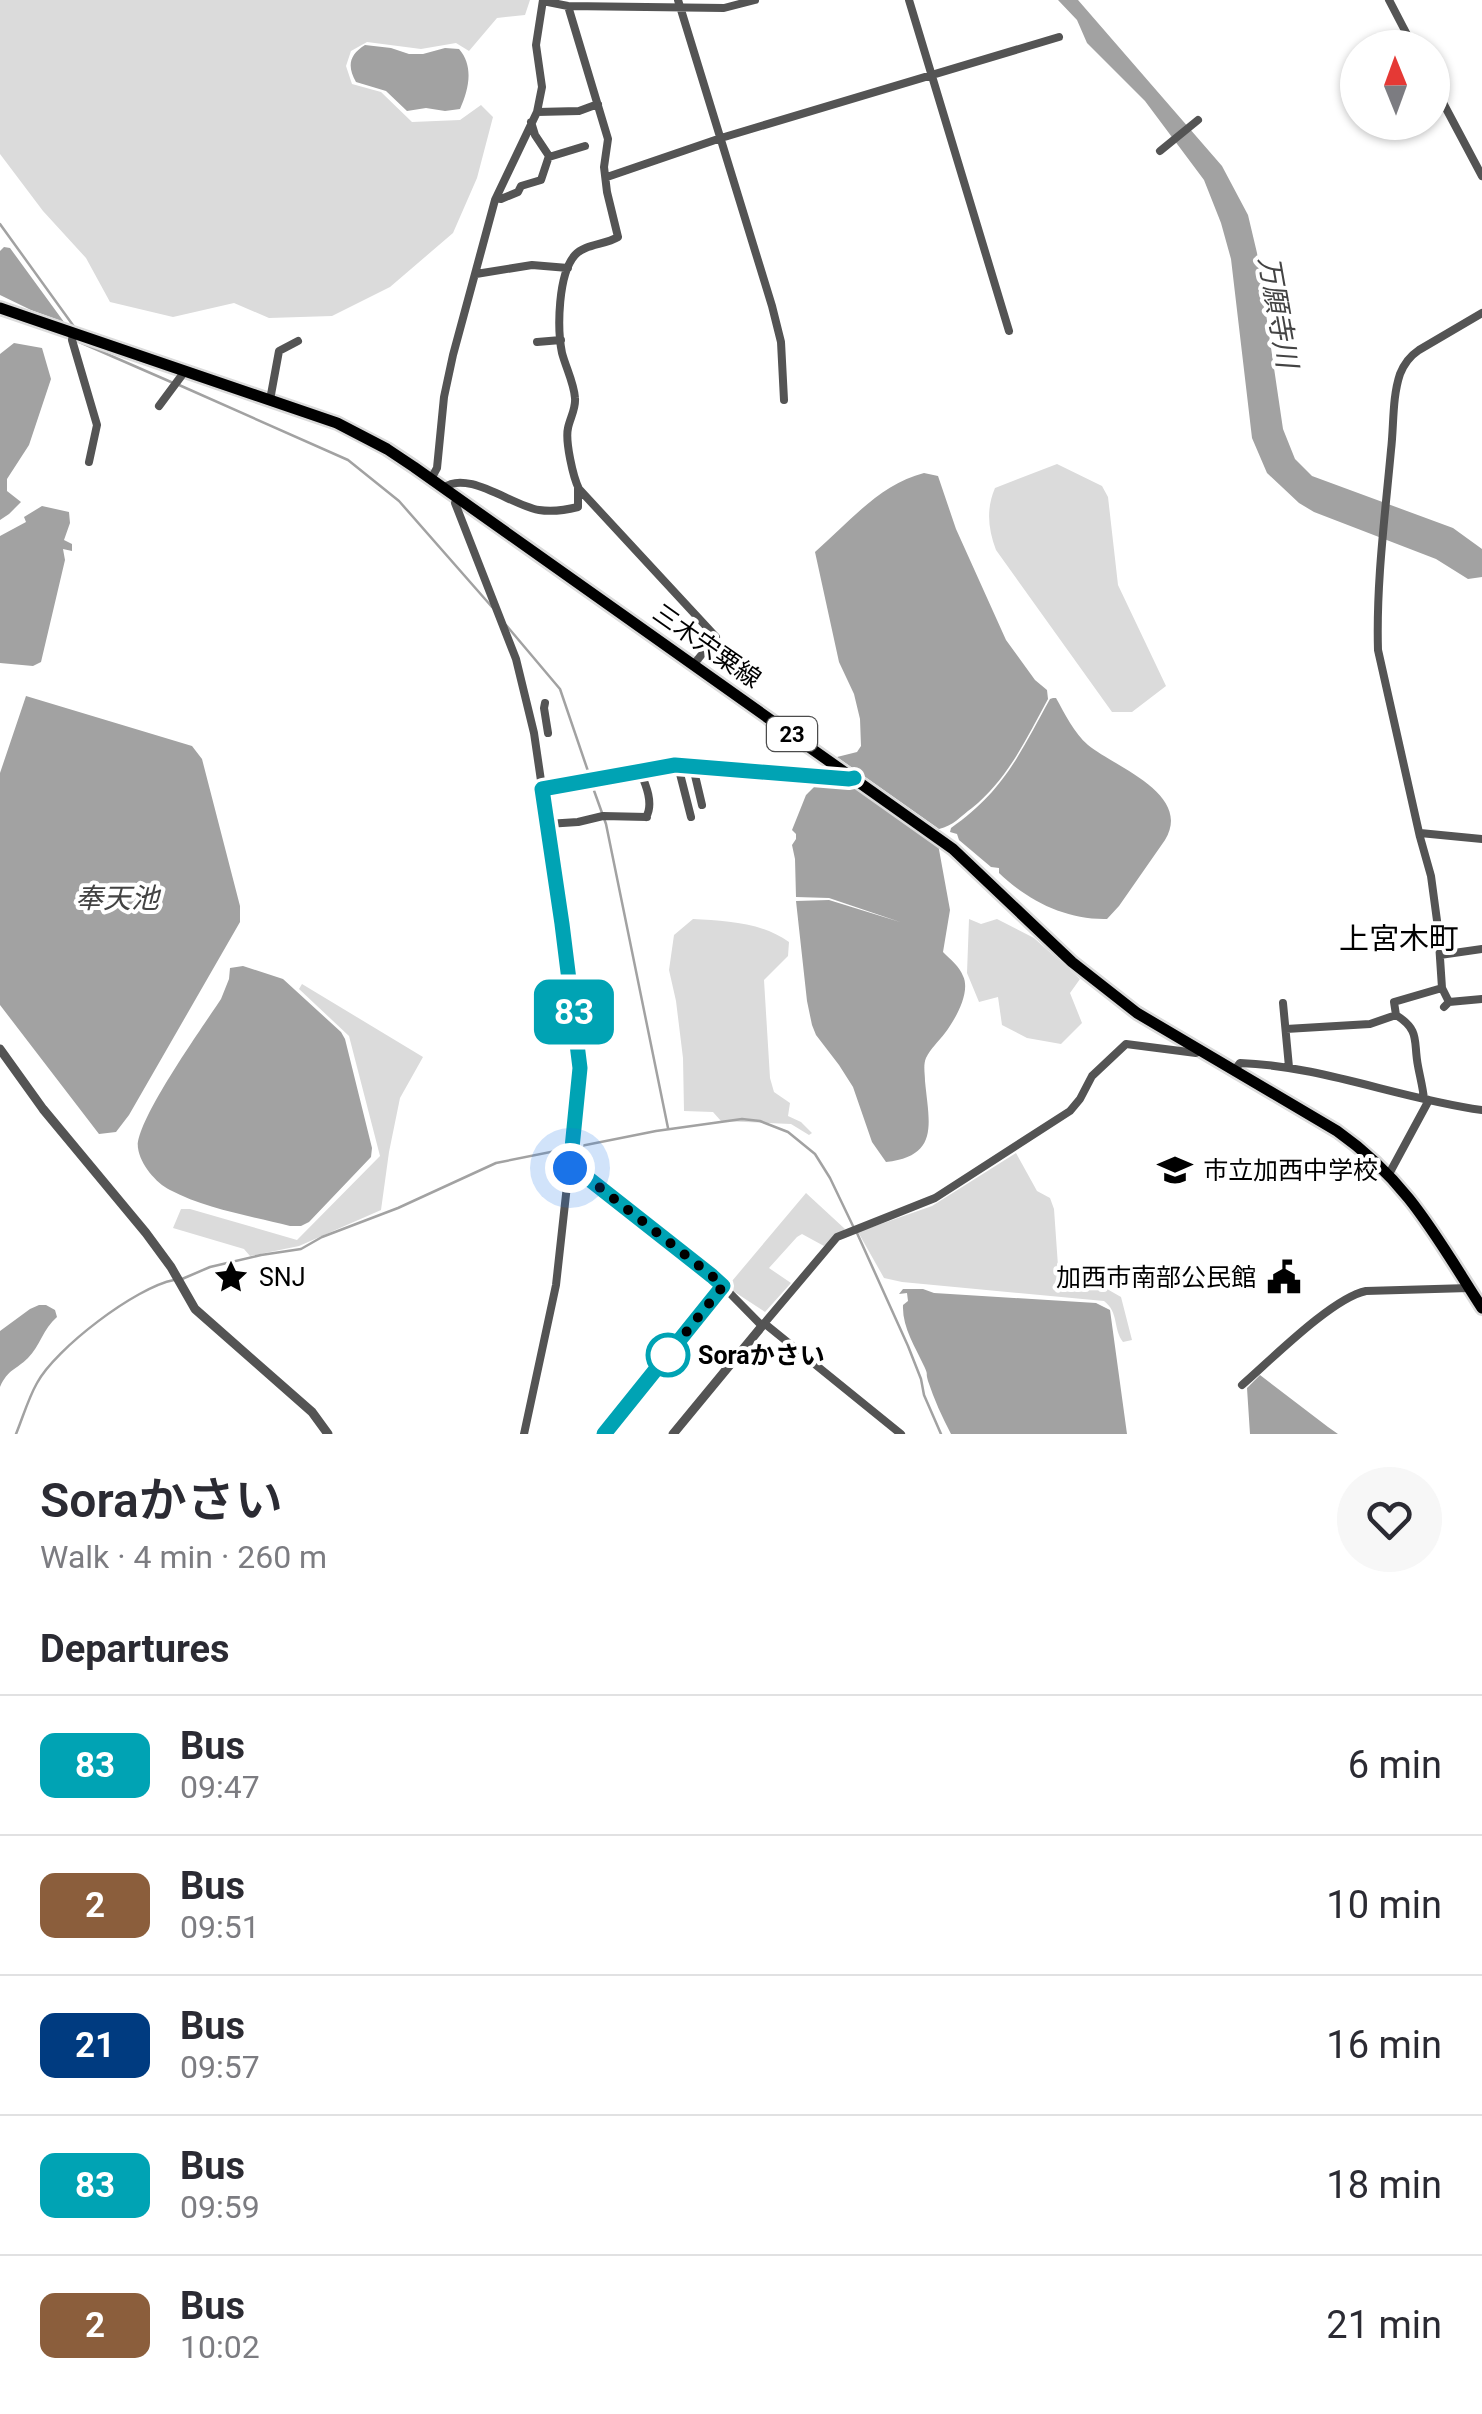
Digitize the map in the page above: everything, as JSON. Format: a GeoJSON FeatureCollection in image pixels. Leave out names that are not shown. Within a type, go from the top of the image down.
{"type":"FeatureCollection","features":[{"type":"Feature","properties":{"kind":"main road","name":"三木宍粟線"},"geometry":{"type":"LineString","coordinates":[[0,308],[337,423],[365,436],[430,478],[953,848],[1072,962],[1137,1014],[1337,1131],[1365,1152],[1418,1207],[1482,1308]]}},
{"type":"Feature","properties":{"kind":"street"},"geometry":{"type":"LineString","coordinates":[[430,478],[437,468],[444,397],[453,355],[496,198],[537,112],[542,87],[536,45],[543,0],[568,6],[679,4],[724,8],[754,0]]}},
{"type":"Feature","properties":{"kind":"street"},"geometry":{"type":"LineString","coordinates":[[909,0],[1009,331]]}},
{"type":"Feature","properties":{"kind":"street"},"geometry":{"type":"LineString","coordinates":[[1388,0],[1404,30]]}},
{"type":"Feature","properties":{"kind":"street"},"geometry":{"type":"LineString","coordinates":[[679,4],[781,342],[784,400]]}},
{"type":"Feature","properties":{"kind":"street"},"geometry":{"type":"LineString","coordinates":[[444,488],[463,482],[536,510],[578,507],[578,487],[566,432],[576,401],[560,340],[561,301],[568,268],[580,250],[618,237],[606,192],[608,139],[568,6]]}},
{"type":"Feature","properties":{"kind":"street"},"geometry":{"type":"LineString","coordinates":[[607,177],[722,138],[1059,37]]}},
{"type":"Feature","properties":{"kind":"street"},"geometry":{"type":"LineString","coordinates":[[537,112],[579,112],[598,104]]}},
{"type":"Feature","properties":{"kind":"street"},"geometry":{"type":"LineString","coordinates":[[1450,116],[1482,176]]}},
{"type":"Feature","properties":{"kind":"street"},"geometry":{"type":"LineString","coordinates":[[1162,149],[1198,120]]}},
{"type":"Feature","properties":{"kind":"street"},"geometry":{"type":"LineString","coordinates":[[496,198],[540,180],[548,157],[530,122]]}},
{"type":"Feature","properties":{"kind":"street"},"geometry":{"type":"LineString","coordinates":[[548,157],[584,146]]}},
{"type":"Feature","properties":{"kind":"street"},"geometry":{"type":"LineString","coordinates":[[476,274],[532,265],[568,268]]}},
{"type":"Feature","properties":{"kind":"street"},"geometry":{"type":"LineString","coordinates":[[1482,313],[1419,350],[1401,372],[1385,501],[1377,626],[1378,650],[1432,876],[1446,1004],[1482,998]]}},
{"type":"Feature","properties":{"kind":"street"},"geometry":{"type":"LineString","coordinates":[[73,334],[97,425],[89,462]]}},
{"type":"Feature","properties":{"kind":"street"},"geometry":{"type":"LineString","coordinates":[[537,342],[560,340]]}},
{"type":"Feature","properties":{"kind":"street"},"geometry":{"type":"LineString","coordinates":[[270,400],[278,351],[298,342]]}},
{"type":"Feature","properties":{"kind":"street"},"geometry":{"type":"LineString","coordinates":[[159,406],[185,371]]}},
{"type":"Feature","properties":{"kind":"street"},"geometry":{"type":"LineString","coordinates":[[578,487],[716,637],[694,664]]}},
{"type":"Feature","properties":{"kind":"street"},"geometry":{"type":"LineString","coordinates":[[458,498],[455,503],[516,659],[534,733],[580,1068],[556,1284],[524,1434]]}},
{"type":"Feature","properties":{"kind":"street"},"geometry":{"type":"LineString","coordinates":[[528,710],[545,706],[552,732],[534,733]]}},
{"type":"Feature","properties":{"kind":"street"},"geometry":{"type":"LineString","coordinates":[[542,789],[678,766],[854,778]]}},
{"type":"Feature","properties":{"kind":"street"},"geometry":{"type":"LineString","coordinates":[[678,766],[691,817]]}},
{"type":"Feature","properties":{"kind":"street"},"geometry":{"type":"LineString","coordinates":[[692,767],[702,806]]}},
{"type":"Feature","properties":{"kind":"street"},"geometry":{"type":"LineString","coordinates":[[547,824],[612,816],[645,819],[650,810],[649,800],[640,771]]}},
{"type":"Feature","properties":{"kind":"street"},"geometry":{"type":"LineString","coordinates":[[1420,833],[1482,840]]}},
{"type":"Feature","properties":{"kind":"street"},"geometry":{"type":"LineString","coordinates":[[1440,955],[1482,948]]}},
{"type":"Feature","properties":{"kind":"street"},"geometry":{"type":"LineString","coordinates":[[1390,1174],[1426,1100],[1415,1036],[1410,1026],[1396,1015],[1394,1002],[1442,988]]}},
{"type":"Feature","properties":{"kind":"street"},"geometry":{"type":"LineString","coordinates":[[1282,1003],[1289,1066]]}},
{"type":"Feature","properties":{"kind":"street"},"geometry":{"type":"LineString","coordinates":[[1286,1028],[1370,1024],[1396,1015]]}},
{"type":"Feature","properties":{"kind":"street"},"geometry":{"type":"LineString","coordinates":[[673,1434],[837,1237],[934,1198],[1070,1111],[1092,1076],[1126,1044],[1200,1051]]}},
{"type":"Feature","properties":{"kind":"street"},"geometry":{"type":"LineString","coordinates":[[0,1049],[43,1109],[146,1233],[195,1309],[312,1412],[328,1434]]}},
{"type":"Feature","properties":{"kind":"street"},"geometry":{"type":"LineString","coordinates":[[1234,1071],[1240,1063],[1289,1066],[1482,1110]]}},
{"type":"Feature","properties":{"kind":"street"},"geometry":{"type":"LineString","coordinates":[[570,1168],[712,1276],[763,1324],[901,1434]]}},
{"type":"Feature","properties":{"kind":"street"},"geometry":{"type":"LineString","coordinates":[[604,1434],[723,1286]]}},
{"type":"Feature","properties":{"kind":"street"},"geometry":{"type":"LineString","coordinates":[[1242,1385],[1334,1306],[1354,1294],[1469,1288]]}},
{"type":"Feature","properties":{"kind":"shaded area"},"geometry":{"type":"Polygon","coordinates":[[[0,0],[530,0],[525,15],[497,18],[469,51],[456,43],[421,49],[367,42],[351,51],[346,66],[352,84],[381,92],[412,122],[460,120],[481,105],[493,117],[477,178],[453,233],[390,287],[332,316],[269,318],[234,303],[173,317],[110,302],[86,258],[43,211],[0,154],[0,0]]]}},
{"type":"Feature","properties":{"kind":"shaded area"},"geometry":{"type":"Polygon","coordinates":[[[1057,464],[1102,486],[1108,497],[1118,585],[1166,686],[1132,712],[1112,712],[993,542],[989,511],[995,488],[1057,464]]]}},
{"type":"Feature","properties":{"kind":"shaded area"},"geometry":{"type":"Polygon","coordinates":[[[693,919],[755,926],[789,942],[788,956],[764,980],[770,1078],[774,1092],[790,1103],[788,1116],[801,1122],[812,1133],[809,1135],[791,1124],[721,1121],[713,1112],[684,1111],[683,1058],[669,970],[674,935],[693,919]]]}},
{"type":"Feature","properties":{"kind":"shaded area"},"geometry":{"type":"Polygon","coordinates":[[[969,919],[981,924],[997,919],[1034,938],[1080,979],[1070,993],[1082,1023],[1061,1044],[1027,1038],[1002,1025],[998,997],[979,1002],[967,973],[969,919]]]}},
{"type":"Feature","properties":{"kind":"shaded area"},"geometry":{"type":"Polygon","coordinates":[[[302,984],[423,1057],[400,1098],[381,1210],[299,1246],[250,1256],[244,1249],[173,1228],[181,1209],[297,1240],[380,1156],[349,1036],[299,989],[302,984]]]}},
{"type":"Feature","properties":{"kind":"shaded area"},"geometry":{"type":"Polygon","coordinates":[[[1016,1153],[1037,1191],[1050,1198],[1058,1266],[1072,1269],[1121,1297],[1132,1340],[1123,1342],[1112,1310],[1104,1301],[884,1278],[858,1232],[932,1206],[1016,1153]]]}},
{"type":"Feature","properties":{"kind":"shaded area"},"geometry":{"type":"Polygon","coordinates":[[[806,1193],[845,1229],[824,1246],[802,1234],[797,1237],[769,1268],[791,1283],[765,1312],[727,1287],[806,1193]]]}},
{"type":"Feature","properties":{"kind":"water"},"geometry":{"type":"Polygon","coordinates":[[[1058,0],[1078,0],[1222,166],[1248,215],[1283,429],[1295,459],[1312,476],[1453,528],[1482,549],[1482,577],[1468,579],[1436,559],[1314,512],[1267,473],[1252,438],[1231,259],[1204,180],[1145,101],[1087,43],[1077,20],[1058,0]]]}},
{"type":"Feature","properties":{"kind":"water"},"geometry":{"type":"Polygon","coordinates":[[[365,45],[409,54],[459,49],[467,63],[468,78],[460,109],[407,111],[386,91],[356,82],[351,61],[365,45]]]}},
{"type":"Feature","properties":{"kind":"water"},"geometry":{"type":"Polygon","coordinates":[[[10,248],[64,322],[0,295],[0,251],[10,248]]]}},
{"type":"Feature","properties":{"kind":"water"},"geometry":{"type":"Polygon","coordinates":[[[14,343],[42,348],[51,379],[29,445],[7,479],[7,491],[21,502],[0,520],[0,354],[14,343]]]}},
{"type":"Feature","properties":{"kind":"water"},"geometry":{"type":"Polygon","coordinates":[[[924,473],[938,476],[956,529],[1006,640],[1047,690],[1048,699],[996,784],[957,820],[939,829],[837,757],[857,752],[861,746],[860,719],[854,694],[839,662],[815,552],[879,495],[924,473]]]}},
{"type":"Feature","properties":{"kind":"water"},"geometry":{"type":"Polygon","coordinates":[[[42,506],[69,512],[64,540],[72,544],[72,551],[63,549],[65,560],[41,662],[33,666],[0,663],[0,536],[26,522],[24,517],[42,506]]]}},
{"type":"Feature","properties":{"kind":"water","name":"奉天池"},"geometry":{"type":"Polygon","coordinates":[[[26,696],[192,746],[202,759],[240,906],[240,922],[116,1132],[99,1134],[0,1005],[0,773],[26,696]]]}},
{"type":"Feature","properties":{"kind":"water"},"geometry":{"type":"Polygon","coordinates":[[[1056,698],[1083,740],[1147,784],[1169,809],[1171,824],[1165,840],[1107,919],[1077,916],[1035,900],[950,832],[998,785],[1050,699],[1056,698]]]}},
{"type":"Feature","properties":{"kind":"water"},"geometry":{"type":"Polygon","coordinates":[[[820,781],[850,784],[938,844],[950,910],[943,952],[960,969],[965,983],[957,1013],[925,1061],[927,1135],[915,1153],[903,1159],[886,1162],[872,1142],[853,1087],[812,1025],[796,901],[829,900],[900,922],[829,898],[796,897],[792,845],[796,834],[792,830],[806,795],[820,781]]]}},
{"type":"Feature","properties":{"kind":"water"},"geometry":{"type":"Polygon","coordinates":[[[243,966],[283,979],[341,1032],[372,1148],[371,1157],[301,1226],[229,1211],[170,1190],[150,1172],[138,1148],[158,1097],[221,999],[230,968],[243,966]]]}},
{"type":"Feature","properties":{"kind":"water"},"geometry":{"type":"Polygon","coordinates":[[[903,1289],[1096,1303],[1110,1310],[1127,1434],[951,1434],[907,1329],[903,1305],[908,1301],[907,1293],[899,1294],[903,1289]]]}},
{"type":"Feature","properties":{"kind":"water"},"geometry":{"type":"Polygon","coordinates":[[[39,1305],[55,1310],[57,1317],[32,1353],[9,1373],[0,1387],[0,1331],[39,1305]]]}},
{"type":"Feature","properties":{"kind":"water"},"geometry":{"type":"Polygon","coordinates":[[[1260,1375],[1338,1434],[1250,1434],[1247,1388],[1260,1375]]]}},
{"type":"Feature","properties":{"kind":"waterway"},"geometry":{"type":"LineString","coordinates":[[0,224],[75,328]]}},
{"type":"Feature","properties":{"kind":"waterway"},"geometry":{"type":"LineString","coordinates":[[77,341],[171,382]]}},
{"type":"Feature","properties":{"kind":"waterway"},"geometry":{"type":"LineString","coordinates":[[179,385],[348,460],[399,501],[492,607]]}},
{"type":"Feature","properties":{"kind":"waterway"},"geometry":{"type":"LineString","coordinates":[[506,625],[560,689],[590,777]]}},
{"type":"Feature","properties":{"kind":"waterway"},"geometry":{"type":"LineString","coordinates":[[592,785],[606,824],[668,1128]]}},
{"type":"Feature","properties":{"kind":"waterway"},"geometry":{"type":"LineString","coordinates":[[182,1279],[210,1267],[301,1249],[496,1163],[656,1131],[742,1119],[788,1132],[815,1154],[853,1226]]}},
{"type":"Feature","properties":{"kind":"waterway"},"geometry":{"type":"LineString","coordinates":[[857,1233],[908,1346],[941,1434]]}},
{"type":"Feature","properties":{"kind":"waterway"},"geometry":{"type":"LineString","coordinates":[[16,1434],[37,1383],[78,1337],[139,1294],[174,1280]]}},
{"type":"Feature","properties":{"kind":"bus line","name":"83"},"geometry":{"type":"LineString","coordinates":[[604,1434],[723,1286],[622,1204],[570,1168],[580,1068],[542,789],[675,765],[854,778]]}},
{"type":"Feature","properties":{"kind":"place","name":"市立加西中学校"},"geometry":{"type":"Point","coordinates":[1175,1170]}},
{"type":"Feature","properties":{"kind":"place","name":"SNJ"},"geometry":{"type":"Point","coordinates":[231,1277]}},
{"type":"Feature","properties":{"kind":"place","name":"加西市南部公民館"},"geometry":{"type":"Point","coordinates":[1284,1277]}},
{"type":"Feature","properties":{"kind":"place","name":"Soraかさい"},"geometry":{"type":"Point","coordinates":[668,1355]}},
{"type":"Feature","properties":{"kind":"district","name":"上宮木町"},"geometry":{"type":"Point","coordinates":[1399,938]}},
{"type":"Feature","properties":{"kind":"route"},"geometry":{"type":"LineString","coordinates":[[570,1168],[622,1204],[723,1286],[668,1355]]}},
{"type":"Feature","properties":{"kind":"water label","name":"万願寺川"},"geometry":{"type":"Point","coordinates":[1278,312]}}]}
